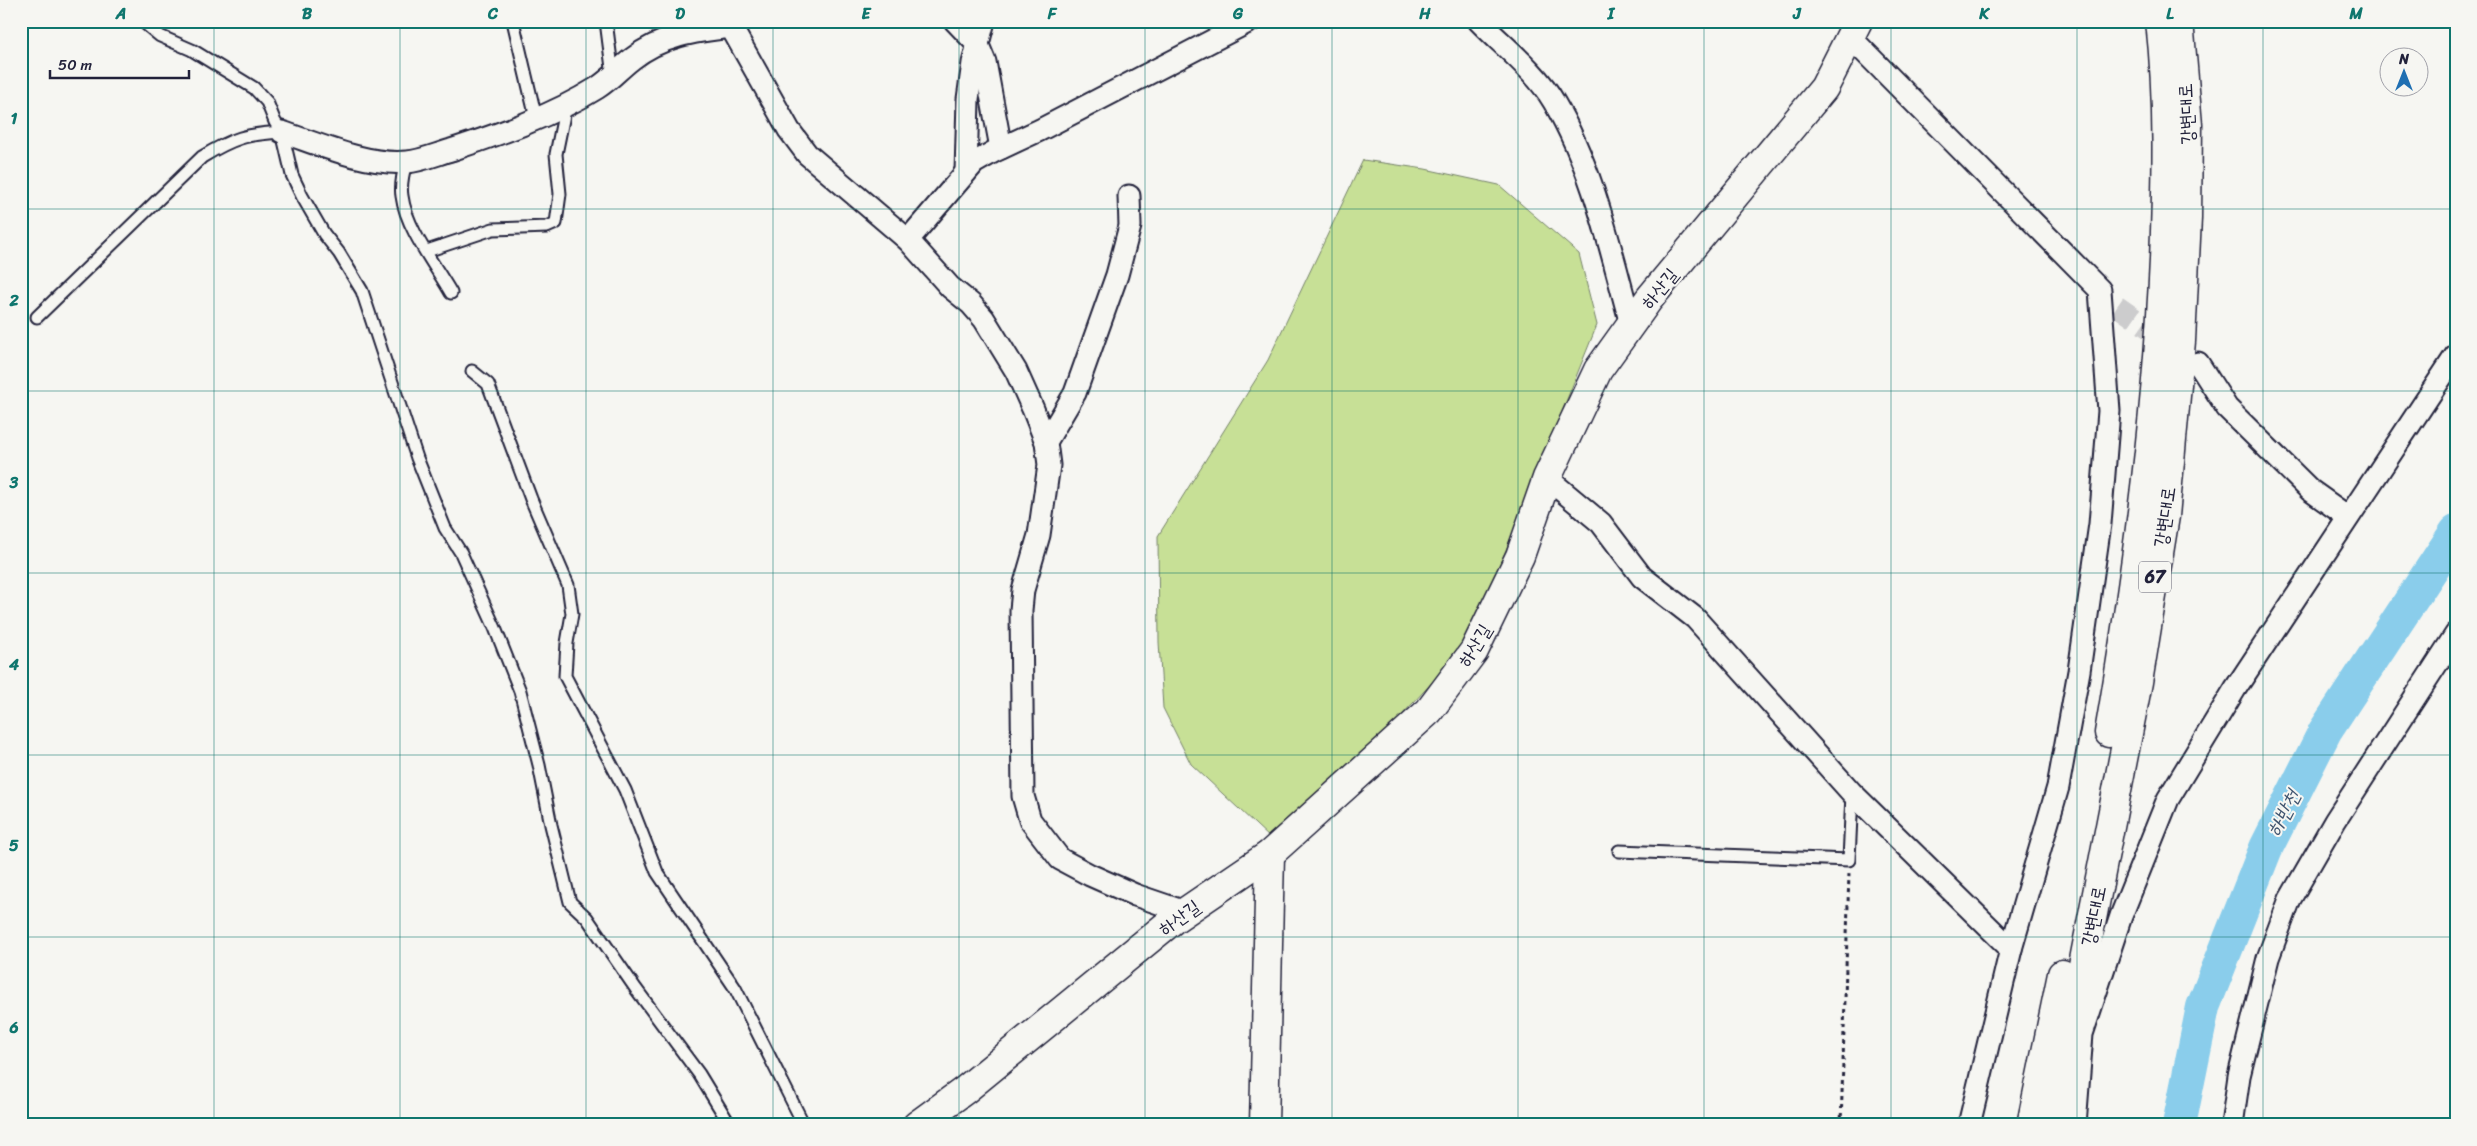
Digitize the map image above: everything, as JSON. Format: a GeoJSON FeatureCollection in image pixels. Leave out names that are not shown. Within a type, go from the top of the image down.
{"type":"FeatureCollection","features":[{"type":"Feature","properties":{"kind":"main road","name":"강변대로"},"geometry":{"type":"LineString","coordinates":[[2031,1125],[2091,836],[2127,633],[2150,467],[2161,332],[2166,222],[2169,24]]}},
{"type":"Feature","properties":{"kind":"main road","name":"강변대로"},"geometry":{"type":"LineString","coordinates":[[2052,1125],[2134,701],[2165,516],[2180,351],[2187,218],[2188,125],[2169,24]]}},
{"type":"Feature","properties":{"kind":"main road","name":"하산길"},"geometry":{"type":"LineString","coordinates":[[917,1125],[965,1090],[1185,912],[1270,854],[1429,711],[1474,651],[1520,556],[1548,478],[1598,370],[1648,299],[1824,88],[1855,30]]}},
{"type":"Feature","properties":{"kind":"main road"},"geometry":{"type":"LineString","coordinates":[[1264,1125],[1270,854]]}},
{"type":"Feature","properties":{"kind":"street"},"geometry":{"type":"LineString","coordinates":[[954,21],[978,44],[985,62],[1001,148]]}},
{"type":"Feature","properties":{"kind":"street"},"geometry":{"type":"LineString","coordinates":[[966,172],[968,99],[973,63],[984,21]]}},
{"type":"Feature","properties":{"kind":"street"},"geometry":{"type":"LineString","coordinates":[[908,240],[974,163],[1250,21]]}},
{"type":"Feature","properties":{"kind":"street"},"geometry":{"type":"LineString","coordinates":[[1479,21],[1536,80],[1553,101],[1586,172],[1601,214],[1631,324]]}},
{"type":"Feature","properties":{"kind":"street"},"geometry":{"type":"LineString","coordinates":[[282,132],[335,150],[380,160],[406,162],[469,144],[536,118],[566,104],[599,87],[631,59],[653,44],[690,32],[731,24],[789,130],[807,154],[908,240],[950,288],[971,304],[984,319],[1016,372],[1034,409],[1046,442],[1048,465],[1039,535],[1023,590],[1021,610],[1023,796],[1030,820],[1060,859],[1135,895],[1185,912]]}},
{"type":"Feature","properties":{"kind":"street"},"geometry":{"type":"LineString","coordinates":[[1855,30],[2117,306]]}},
{"type":"Feature","properties":{"kind":"street"},"geometry":{"type":"LineString","coordinates":[[1046,442],[1075,393],[1117,275],[1130,226],[1129,196]]}},
{"type":"Feature","properties":{"kind":"street"},"geometry":{"type":"LineString","coordinates":[[1969,1125],[2011,949],[2058,787],[2079,671],[2100,524],[2109,411],[2100,290]]}},
{"type":"Feature","properties":{"kind":"street"},"geometry":{"type":"LineString","coordinates":[[2075,1125],[2082,1034],[2120,916],[2168,798],[2235,688],[2456,355]]}},
{"type":"Feature","properties":{"kind":"street"},"geometry":{"type":"LineString","coordinates":[[2198,364],[2227,408],[2310,490],[2348,517]]}},
{"type":"Feature","properties":{"kind":"street"},"geometry":{"type":"LineString","coordinates":[[1548,478],[1601,523],[1642,577],[1695,618],[1852,793],[2011,949]]}},
{"type":"Feature","properties":{"kind":"street"},"geometry":{"type":"LineString","coordinates":[[2232,1125],[2239,1076],[2268,958],[2290,899],[2330,828],[2456,634]]}},
{"type":"Feature","properties":{"kind":"lane"},"geometry":{"type":"LineString","coordinates":[[142,21],[160,36],[192,50],[254,88],[268,102],[275,122],[282,132],[292,175],[302,196],[362,292],[417,458],[445,528],[461,553],[520,691],[539,764],[551,825],[570,902],[587,918],[636,989],[700,1074],[730,1125]]}},
{"type":"Feature","properties":{"kind":"lane"},"geometry":{"type":"LineString","coordinates":[[513,21],[536,118]]}},
{"type":"Feature","properties":{"kind":"lane"},"geometry":{"type":"LineString","coordinates":[[606,21],[613,76]]}},
{"type":"Feature","properties":{"kind":"lane"},"geometry":{"type":"LineString","coordinates":[[427,251],[493,229],[547,228],[556,222],[560,194],[556,154],[566,104]]}},
{"type":"Feature","properties":{"kind":"lane"},"geometry":{"type":"LineString","coordinates":[[37,317],[202,157],[225,142],[249,134],[282,132]]}},
{"type":"Feature","properties":{"kind":"lane"},"geometry":{"type":"LineString","coordinates":[[406,162],[402,180],[402,197],[408,219],[450,293]]}},
{"type":"Feature","properties":{"kind":"lane"},"geometry":{"type":"LineString","coordinates":[[472,371],[488,384],[531,499],[568,585],[572,614],[567,643],[566,676],[578,705],[624,790],[657,872],[736,988],[804,1125]]}},
{"type":"Feature","properties":{"kind":"lane"},"geometry":{"type":"LineString","coordinates":[[1619,851],[1849,860],[1852,793]]}},
{"type":"Feature","properties":{"kind":"path"},"geometry":{"type":"LineString","coordinates":[[1841,1125],[1849,860]]}},
{"type":"Feature","properties":{"kind":"green space"},"geometry":{"type":"Polygon","coordinates":[[[1363,160],[1425,169],[1499,185],[1579,254],[1597,325],[1497,572],[1461,651],[1378,741],[1271,839],[1191,764],[1163,708],[1159,642],[1158,536],[1268,360],[1363,160]]]}},
{"type":"Feature","properties":{"kind":"waterway","name":"하반천"},"geometry":{"type":"LineString","coordinates":[[2179,1125],[2203,1007],[2266,848],[2325,731],[2456,532]]}},
{"type":"Feature","properties":{"kind":"tunnel"},"geometry":{"type":"LineString","coordinates":[[2117,306],[2170,343]]}}]}
